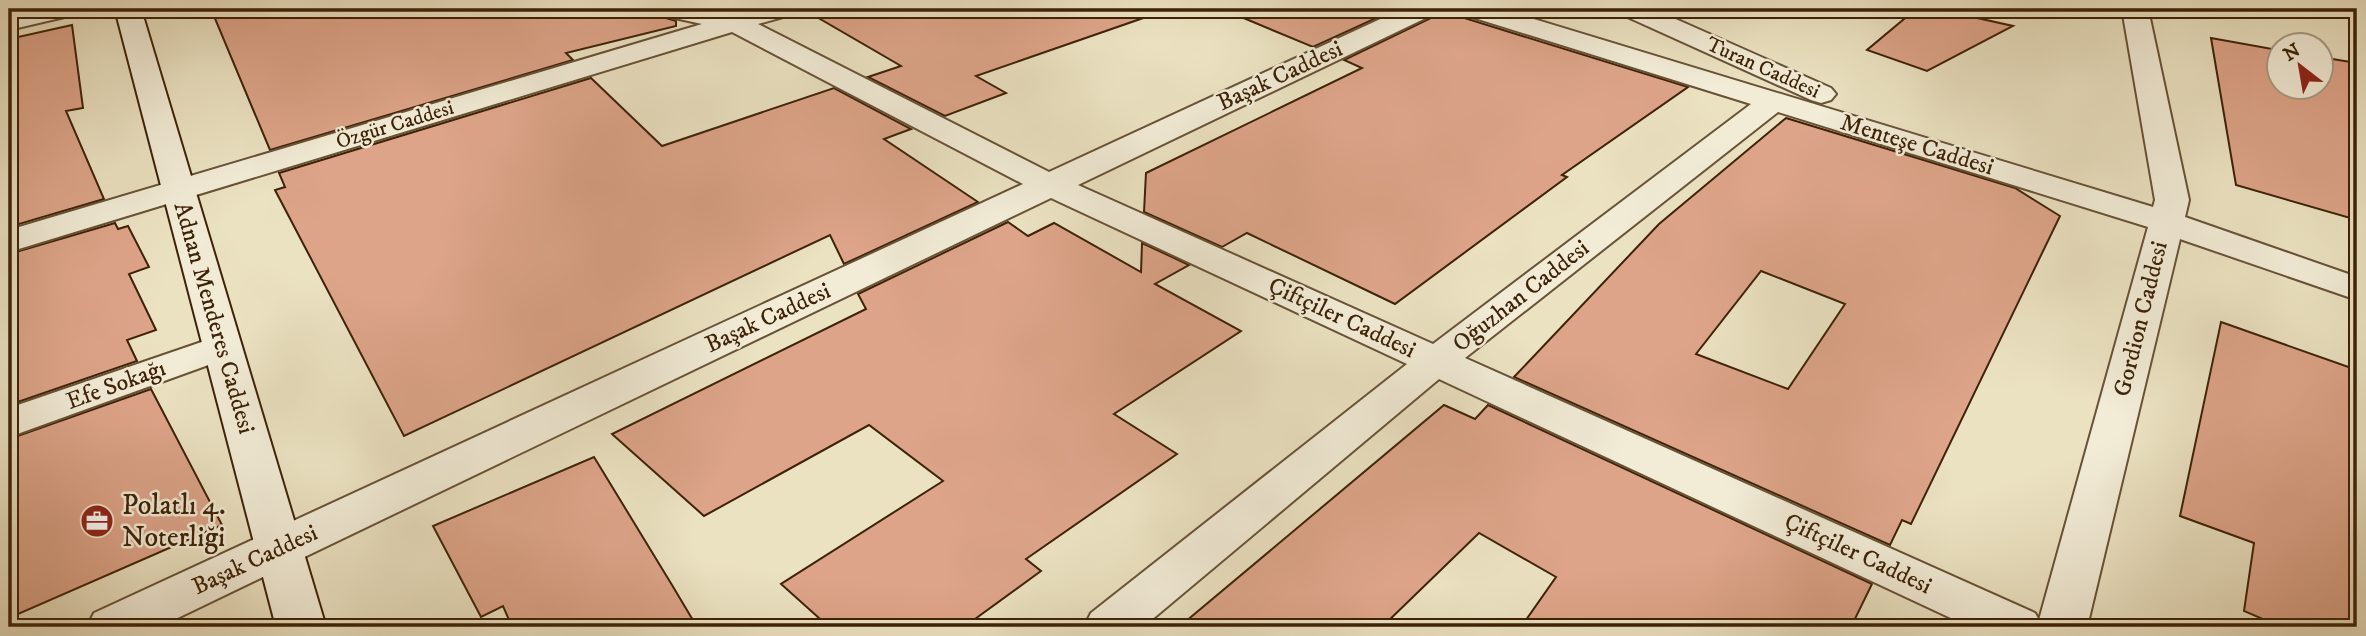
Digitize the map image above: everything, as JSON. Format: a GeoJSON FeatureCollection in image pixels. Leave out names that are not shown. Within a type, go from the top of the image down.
{"type":"FeatureCollection","features":[{"type":"Feature","properties":{"kind":"street"},"geometry":{"type":"LineString","coordinates":[[9,22],[64,9]]}},
{"type":"Feature","properties":{"kind":"street","name":"Adnan Menderes Caddesi"},"geometry":{"type":"LineString","coordinates":[[128,9],[301,627]]}},
{"type":"Feature","properties":{"kind":"street","name":"Çiftçiler Caddesi"},"geometry":{"type":"LineString","coordinates":[[670,9],[734,23],[1050,185],[2017,627]]}},
{"type":"Feature","properties":{"kind":"street","name":"Özgür Caddesi"},"geometry":{"type":"LineString","coordinates":[[9,241],[781,9]]}},
{"type":"Feature","properties":{"kind":"street","name":"Başak Caddesi"},"geometry":{"type":"LineString","coordinates":[[112,627],[1423,9]]}},
{"type":"Feature","properties":{"kind":"street","name":"Menteşe Caddesi"},"geometry":{"type":"LineString","coordinates":[[1474,9],[2166,222],[2357,289]]}},
{"type":"Feature","properties":{"kind":"street","name":"Turan Caddesi"},"geometry":{"type":"LineString","coordinates":[[1632,9],[1970,162]]}},
{"type":"Feature","properties":{"kind":"street","name":"Gordion Caddesi"},"geometry":{"type":"LineString","coordinates":[[2062,627],[2172,200],[2135,9]]}},
{"type":"Feature","properties":{"kind":"street","name":"Oğuzhan Caddesi"},"geometry":{"type":"LineString","coordinates":[[1109,627],[1436,362],[1773,101]]}},
{"type":"Feature","properties":{"kind":"street","name":"Efe Sokağı"},"geometry":{"type":"LineString","coordinates":[[9,423],[222,346]]}},
{"type":"Feature","properties":{"kind":"building"},"geometry":{"type":"Polygon","coordinates":[[[211,9],[654,9],[659,16],[676,21],[676,26],[566,53],[573,60],[270,150],[211,9]]]}},
{"type":"Feature","properties":{"kind":"building"},"geometry":{"type":"Polygon","coordinates":[[[803,9],[1148,9],[1149,16],[976,76],[1006,93],[945,116],[868,77],[901,66],[803,9]]]}},
{"type":"Feature","properties":{"kind":"building"},"geometry":{"type":"Polygon","coordinates":[[[1222,9],[1396,9],[1313,47],[1222,9]]]}},
{"type":"Feature","properties":{"kind":"building"},"geometry":{"type":"Polygon","coordinates":[[[1439,9],[1456,9],[1464,18],[1688,87],[1562,175],[1567,177],[1395,304],[1247,233],[1222,247],[1144,212],[1146,173],[1362,68],[1344,60],[1433,17],[1439,9]]]}},
{"type":"Feature","properties":{"kind":"building"},"geometry":{"type":"Polygon","coordinates":[[[1916,9],[1937,9],[2013,26],[1927,71],[1867,50],[1916,9]]]}},
{"type":"Feature","properties":{"kind":"building"},"geometry":{"type":"Polygon","coordinates":[[[72,25],[83,108],[66,111],[104,199],[9,227],[9,39],[72,25]]]}},
{"type":"Feature","properties":{"kind":"building"},"geometry":{"type":"Polygon","coordinates":[[[2211,38],[2264,47],[2264,102],[2334,102],[2334,59],[2357,63],[2357,220],[2236,185],[2211,38]]]}},
{"type":"Feature","properties":{"kind":"building"},"geometry":{"type":"Polygon","coordinates":[[[591,78],[662,146],[834,88],[911,129],[884,139],[978,202],[844,264],[830,235],[404,436],[275,190],[285,187],[279,173],[591,78]]]}},
{"type":"Feature","properties":{"kind":"building"},"geometry":{"type":"Polygon","coordinates":[[[1786,118],[2015,188],[2060,216],[1911,524],[1902,520],[1890,545],[1514,377],[1659,224],[1786,118]],[[1761,271],[1696,354],[1788,389],[1845,304],[1761,271]]]}},
{"type":"Feature","properties":{"kind":"building"},"geometry":{"type":"Polygon","coordinates":[[[1008,222],[1028,236],[1054,223],[1141,272],[1142,243],[1189,265],[1155,284],[1241,331],[1114,414],[1177,454],[1026,559],[1041,571],[964,627],[829,627],[781,584],[943,481],[869,425],[704,516],[612,434],[866,309],[858,294],[1008,222]]]}},
{"type":"Feature","properties":{"kind":"building"},"geometry":{"type":"Polygon","coordinates":[[[115,223],[118,229],[128,226],[149,267],[129,274],[156,330],[127,340],[137,361],[9,405],[9,254],[115,223]]]}},
{"type":"Feature","properties":{"kind":"building"},"geometry":{"type":"Polygon","coordinates":[[[2221,322],[2357,370],[2357,627],[2281,627],[2244,611],[2254,543],[2180,516],[2221,322]]]}},
{"type":"Feature","properties":{"kind":"building"},"geometry":{"type":"Polygon","coordinates":[[[151,389],[222,525],[9,618],[9,439],[151,389]]]}},
{"type":"Feature","properties":{"kind":"building"},"geometry":{"type":"Polygon","coordinates":[[[1444,405],[1475,419],[1488,405],[1872,584],[1851,627],[1521,627],[1556,577],[1479,533],[1382,627],[1179,627],[1444,405]]]}},
{"type":"Feature","properties":{"kind":"building"},"geometry":{"type":"Polygon","coordinates":[[[594,457],[697,627],[512,627],[503,606],[481,617],[433,526],[594,457]]]}},
{"type":"Feature","properties":{"kind":"place","name":"Polatlı 4. Noterliği"},"geometry":{"type":"Point","coordinates":[97,521]}}]}
